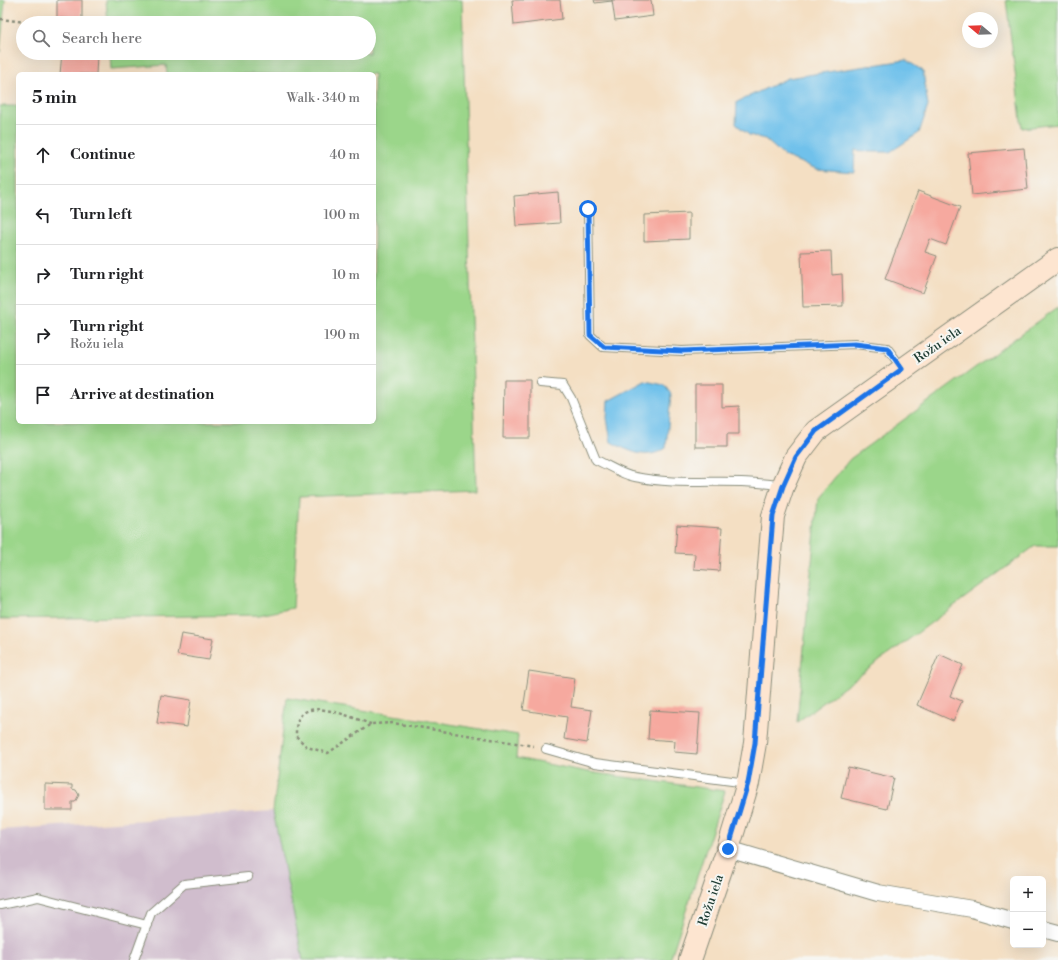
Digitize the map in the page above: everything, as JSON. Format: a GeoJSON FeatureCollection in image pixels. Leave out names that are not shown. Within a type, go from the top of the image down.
{"type":"FeatureCollection","features":[{"type":"Feature","properties":{"kind":"street","name":"Rožu iela"},"geometry":{"type":"LineString","coordinates":[[690,960],[728,849],[748,783],[755,743],[773,516],[783,486],[796,457],[816,431],[1058,259]]}},
{"type":"Feature","properties":{"kind":"street"},"geometry":{"type":"LineString","coordinates":[[728,849],[878,893],[972,909],[1010,920]]}},
{"type":"Feature","properties":{"kind":"street"},"geometry":{"type":"LineString","coordinates":[[1046,930],[1058,933]]}},
{"type":"Feature","properties":{"kind":"lane"},"geometry":{"type":"LineString","coordinates":[[588,209],[590,335],[604,347],[682,351],[855,344],[887,348],[902,369]]}},
{"type":"Feature","properties":{"kind":"lane"},"geometry":{"type":"LineString","coordinates":[[540,383],[563,385],[571,398],[596,460],[634,477],[659,480],[761,482],[783,486]]}},
{"type":"Feature","properties":{"kind":"lane"},"geometry":{"type":"LineString","coordinates":[[546,749],[595,763],[748,783]]}},
{"type":"Feature","properties":{"kind":"lane"},"geometry":{"type":"LineString","coordinates":[[134,960],[151,913],[184,884],[248,877]]}},
{"type":"Feature","properties":{"kind":"lane"},"geometry":{"type":"LineString","coordinates":[[0,905],[38,897],[147,925]]}},
{"type":"Feature","properties":{"kind":"path"},"geometry":{"type":"LineString","coordinates":[[0,19],[16,21]]}},
{"type":"Feature","properties":{"kind":"path"},"geometry":{"type":"LineString","coordinates":[[371,724],[328,753],[307,747],[296,736],[297,722],[302,714],[314,708],[334,712],[371,724],[393,723],[546,749]]}},
{"type":"Feature","properties":{"kind":"shaded area"},"geometry":{"type":"Polygon","coordinates":[[[273,811],[303,960],[0,960],[0,830],[273,811]]]}},
{"type":"Feature","properties":{"kind":"green space"},"geometry":{"type":"Polygon","coordinates":[[[0,0],[5,0],[0,52],[0,0]]]}},
{"type":"Feature","properties":{"kind":"green space"},"geometry":{"type":"Polygon","coordinates":[[[106,0],[462,0],[476,490],[299,497],[293,608],[259,615],[0,619],[0,106],[16,106],[16,424],[376,424],[376,72],[167,72],[166,65],[111,69],[110,60],[376,60],[376,16],[107,16],[106,0]]]}},
{"type":"Feature","properties":{"kind":"green space"},"geometry":{"type":"Polygon","coordinates":[[[1006,0],[1058,0],[1058,124],[1022,128],[1006,0]]]}},
{"type":"Feature","properties":{"kind":"green space"},"geometry":{"type":"Polygon","coordinates":[[[1058,307],[1058,546],[1035,546],[797,722],[818,498],[850,459],[1058,307]]]}},
{"type":"Feature","properties":{"kind":"green space"},"geometry":{"type":"Polygon","coordinates":[[[287,698],[518,735],[516,758],[588,772],[725,791],[670,960],[303,960],[273,811],[287,698]]]}},
{"type":"Feature","properties":{"kind":"water"},"geometry":{"type":"Polygon","coordinates":[[[906,60],[923,71],[928,106],[919,133],[890,152],[855,150],[854,172],[817,169],[784,156],[765,139],[749,135],[736,124],[737,102],[788,78],[906,60]]]}},
{"type":"Feature","properties":{"kind":"water"},"geometry":{"type":"Polygon","coordinates":[[[645,381],[664,385],[671,394],[666,448],[652,454],[631,451],[611,442],[607,418],[608,401],[645,381]]]}},
{"type":"Feature","properties":{"kind":"building"},"geometry":{"type":"Polygon","coordinates":[[[57,0],[82,0],[82,16],[57,16],[57,0]]]}},
{"type":"Feature","properties":{"kind":"building"},"geometry":{"type":"Polygon","coordinates":[[[512,0],[560,0],[562,19],[514,25],[512,0]]]}},
{"type":"Feature","properties":{"kind":"building"},"geometry":{"type":"Polygon","coordinates":[[[594,0],[612,0],[612,1],[595,3],[594,0]]]}},
{"type":"Feature","properties":{"kind":"building"},"geometry":{"type":"Polygon","coordinates":[[[612,0],[651,0],[653,16],[615,21],[612,0]]]}},
{"type":"Feature","properties":{"kind":"building"},"geometry":{"type":"Polygon","coordinates":[[[61,60],[97,60],[96,72],[60,72],[61,60]]]}},
{"type":"Feature","properties":{"kind":"building"},"geometry":{"type":"Polygon","coordinates":[[[1024,148],[1028,189],[972,195],[968,153],[1024,148]]]}},
{"type":"Feature","properties":{"kind":"building"},"geometry":{"type":"Polygon","coordinates":[[[918,191],[960,207],[946,245],[930,239],[925,252],[937,256],[923,293],[885,279],[918,191]]]}},
{"type":"Feature","properties":{"kind":"building"},"geometry":{"type":"Polygon","coordinates":[[[558,192],[560,223],[516,226],[514,196],[558,192]]]}},
{"type":"Feature","properties":{"kind":"building"},"geometry":{"type":"Polygon","coordinates":[[[689,213],[689,239],[644,241],[644,215],[689,213]]]}},
{"type":"Feature","properties":{"kind":"building"},"geometry":{"type":"Polygon","coordinates":[[[831,251],[832,275],[842,274],[843,306],[803,307],[801,252],[831,251]]]}},
{"type":"Feature","properties":{"kind":"building"},"geometry":{"type":"Polygon","coordinates":[[[504,380],[530,380],[530,438],[503,438],[504,380]]]}},
{"type":"Feature","properties":{"kind":"building"},"geometry":{"type":"Polygon","coordinates":[[[695,385],[722,385],[722,407],[739,406],[739,434],[727,434],[727,447],[695,447],[695,385]]]}},
{"type":"Feature","properties":{"kind":"building"},"geometry":{"type":"Polygon","coordinates":[[[677,525],[722,528],[719,571],[694,569],[695,554],[675,553],[677,525]]]}},
{"type":"Feature","properties":{"kind":"building"},"geometry":{"type":"Polygon","coordinates":[[[181,634],[213,639],[209,660],[177,655],[181,634]]]}},
{"type":"Feature","properties":{"kind":"building"},"geometry":{"type":"Polygon","coordinates":[[[939,654],[963,665],[950,696],[962,701],[953,721],[917,705],[939,654]]]}},
{"type":"Feature","properties":{"kind":"building"},"geometry":{"type":"Polygon","coordinates":[[[529,671],[575,678],[571,707],[592,710],[587,743],[564,739],[567,717],[523,710],[529,671]]]}},
{"type":"Feature","properties":{"kind":"building"},"geometry":{"type":"Polygon","coordinates":[[[161,695],[191,700],[187,727],[157,723],[161,695]]]}},
{"type":"Feature","properties":{"kind":"building"},"geometry":{"type":"Polygon","coordinates":[[[650,710],[700,713],[697,754],[674,752],[675,741],[648,739],[650,710]]]}},
{"type":"Feature","properties":{"kind":"building"},"geometry":{"type":"Polygon","coordinates":[[[848,767],[894,778],[887,809],[841,798],[848,767]]]}},
{"type":"Feature","properties":{"kind":"building"},"geometry":{"type":"Polygon","coordinates":[[[45,784],[72,785],[72,789],[76,790],[79,795],[75,802],[72,802],[72,810],[45,810],[45,784]]]}},
{"type":"Feature","properties":{"kind":"route"},"geometry":{"type":"LineString","coordinates":[[588,209],[590,335],[604,347],[682,351],[855,344],[887,348],[902,369],[816,431],[796,457],[783,486],[773,516],[755,743],[748,783],[728,849]]}}]}
